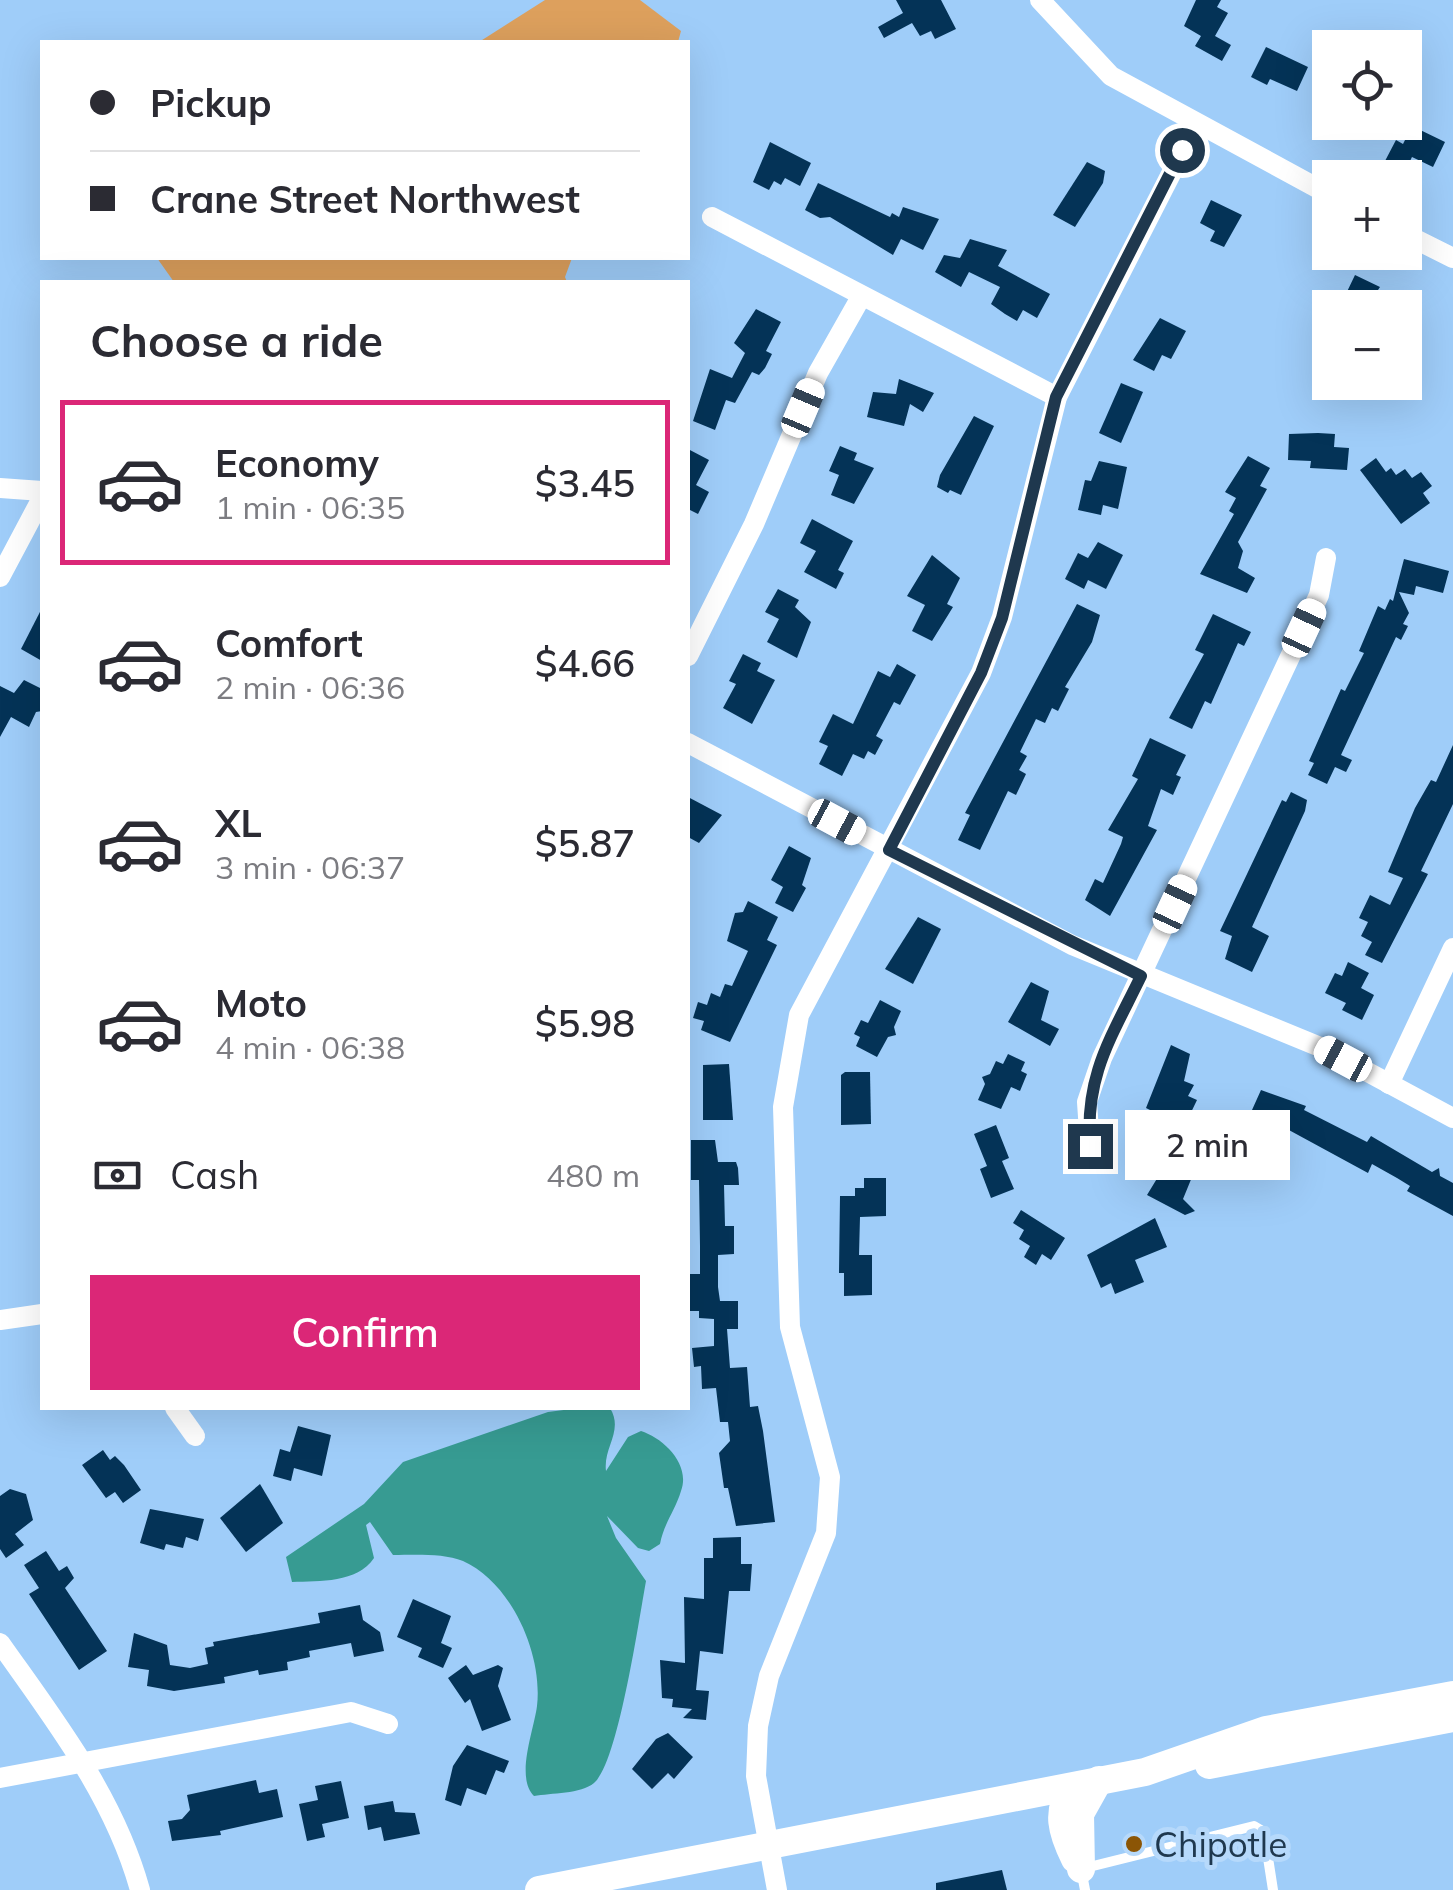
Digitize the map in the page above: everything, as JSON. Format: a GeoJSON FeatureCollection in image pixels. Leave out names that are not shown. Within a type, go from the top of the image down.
{"type":"FeatureCollection","features":[{"type":"Feature","properties":{"kind":"street"},"geometry":{"type":"LineString","coordinates":[[1040,0],[1111,76],[1312,186]]}},
{"type":"Feature","properties":{"kind":"street"},"geometry":{"type":"LineString","coordinates":[[777,1890],[754,1756],[760,1709],[769,1676],[826,1534],[830,1477],[790,1327],[783,1106],[789,1055],[800,1015],[981,673],[1002,618],[1056,397],[1196,125]]}},
{"type":"Feature","properties":{"kind":"street"},"geometry":{"type":"LineString","coordinates":[[712,217],[1056,397]]}},
{"type":"Feature","properties":{"kind":"street"},"geometry":{"type":"LineString","coordinates":[[1422,242],[1453,258]]}},
{"type":"Feature","properties":{"kind":"street"},"geometry":{"type":"LineString","coordinates":[[690,652],[754,524],[818,373],[861,297]]}},
{"type":"Feature","properties":{"kind":"street"},"geometry":{"type":"LineString","coordinates":[[0,488],[40,495]]}},
{"type":"Feature","properties":{"kind":"street"},"geometry":{"type":"LineString","coordinates":[[0,576],[40,499]]}},
{"type":"Feature","properties":{"kind":"street"},"geometry":{"type":"LineString","coordinates":[[1090,1146],[1087,1102],[1102,1058],[1319,595],[1326,558]]}},
{"type":"Feature","properties":{"kind":"street"},"geometry":{"type":"LineString","coordinates":[[690,744],[889,850],[1141,976],[1325,1049],[1453,1118]]}},
{"type":"Feature","properties":{"kind":"street"},"geometry":{"type":"LineString","coordinates":[[1389,1084],[1453,948]]}},
{"type":"Feature","properties":{"kind":"street"},"geometry":{"type":"LineString","coordinates":[[0,1320],[40,1314]]}},
{"type":"Feature","properties":{"kind":"street"},"geometry":{"type":"LineString","coordinates":[[177,1410],[195,1436]]}},
{"type":"Feature","properties":{"kind":"street"},"geometry":{"type":"LineString","coordinates":[[0,1643],[85,1763],[120,1832],[140,1890]]}},
{"type":"Feature","properties":{"kind":"street"},"geometry":{"type":"LineString","coordinates":[[539,1890],[1178,1764],[1266,1730],[1453,1695]]}},
{"type":"Feature","properties":{"kind":"street"},"geometry":{"type":"LineString","coordinates":[[0,1778],[351,1712],[388,1724]]}},
{"type":"Feature","properties":{"kind":"street"},"geometry":{"type":"LineString","coordinates":[[1178,1764],[1208,1766],[1453,1718]]}},
{"type":"Feature","properties":{"kind":"street"},"geometry":{"type":"LineString","coordinates":[[1083,1879],[1080,1814],[1086,1783]]}},
{"type":"Feature","properties":{"kind":"lane"},"geometry":{"type":"LineString","coordinates":[[1083,1879],[1254,1826],[1264,1832],[1273,1890]]}},
{"type":"Feature","properties":{"kind":"shaded area"},"geometry":{"type":"Polygon","coordinates":[[[545,0],[640,0],[681,31],[679,40],[482,40],[545,0]]]}},
{"type":"Feature","properties":{"kind":"shaded area"},"geometry":{"type":"Polygon","coordinates":[[[158,260],[571,260],[566,280],[173,280],[158,260]]]}},
{"type":"Feature","properties":{"kind":"shaded area"},"geometry":{"type":"Polygon","coordinates":[[[611,1410],[615,1424],[606,1471],[628,1437],[641,1431],[673,1454],[683,1481],[660,1544],[649,1551],[638,1548],[607,1516],[616,1538],[646,1581],[619,1721],[603,1770],[594,1783],[574,1791],[534,1796],[526,1766],[537,1706],[535,1665],[521,1623],[496,1586],[480,1571],[455,1558],[393,1555],[370,1522],[366,1525],[374,1558],[358,1572],[337,1579],[292,1582],[286,1557],[364,1504],[403,1462],[548,1412],[611,1410]]]}},
{"type":"Feature","properties":{"kind":"building"},"geometry":{"type":"Polygon","coordinates":[[[896,0],[941,0],[956,29],[935,39],[931,31],[920,36],[912,23],[884,38],[878,27],[903,13],[896,0]]]}},
{"type":"Feature","properties":{"kind":"building"},"geometry":{"type":"Polygon","coordinates":[[[1196,0],[1221,0],[1217,7],[1228,13],[1215,36],[1231,45],[1222,61],[1195,46],[1201,36],[1184,26],[1196,0]]]}},
{"type":"Feature","properties":{"kind":"building"},"geometry":{"type":"Polygon","coordinates":[[[1266,47],[1308,67],[1297,91],[1270,79],[1267,85],[1251,77],[1266,47]]]}},
{"type":"Feature","properties":{"kind":"building"},"geometry":{"type":"Polygon","coordinates":[[[1422,131],[1445,142],[1433,167],[1412,157],[1386,160],[1396,140],[1403,144],[1405,140],[1422,140],[1422,131]]]}},
{"type":"Feature","properties":{"kind":"building"},"geometry":{"type":"Polygon","coordinates":[[[770,142],[811,163],[800,186],[785,178],[781,185],[774,181],[769,190],[753,182],[770,142]]]}},
{"type":"Feature","properties":{"kind":"building"},"geometry":{"type":"Polygon","coordinates":[[[1087,162],[1105,171],[1103,183],[1075,227],[1053,215],[1087,162]]]}},
{"type":"Feature","properties":{"kind":"building"},"geometry":{"type":"Polygon","coordinates":[[[818,183],[890,217],[892,213],[899,217],[903,207],[939,219],[923,250],[901,239],[893,255],[830,217],[820,218],[805,210],[818,183]]]}},
{"type":"Feature","properties":{"kind":"building"},"geometry":{"type":"Polygon","coordinates":[[[1211,200],[1242,215],[1224,247],[1210,241],[1215,231],[1200,223],[1211,200]]]}},
{"type":"Feature","properties":{"kind":"building"},"geometry":{"type":"Polygon","coordinates":[[[970,239],[1007,250],[998,266],[1050,294],[1037,318],[1023,310],[1017,321],[1005,314],[991,304],[1000,287],[969,272],[961,287],[935,272],[944,255],[960,258],[970,239]]]}},
{"type":"Feature","properties":{"kind":"building"},"geometry":{"type":"Polygon","coordinates":[[[1355,275],[1380,287],[1378,290],[1348,290],[1355,275]]]}},
{"type":"Feature","properties":{"kind":"building"},"geometry":{"type":"Polygon","coordinates":[[[756,309],[781,322],[766,351],[772,354],[765,368],[759,375],[752,372],[735,403],[726,400],[715,430],[693,421],[710,369],[732,378],[745,353],[734,343],[756,309]]]}},
{"type":"Feature","properties":{"kind":"building"},"geometry":{"type":"Polygon","coordinates":[[[1160,318],[1186,331],[1171,359],[1162,355],[1154,371],[1133,360],[1160,318]]]}},
{"type":"Feature","properties":{"kind":"building"},"geometry":{"type":"Polygon","coordinates":[[[899,379],[934,393],[923,412],[910,404],[904,426],[867,417],[873,392],[896,394],[899,379]]]}},
{"type":"Feature","properties":{"kind":"building"},"geometry":{"type":"Polygon","coordinates":[[[1121,383],[1143,392],[1121,443],[1099,433],[1121,383]]]}},
{"type":"Feature","properties":{"kind":"building"},"geometry":{"type":"Polygon","coordinates":[[[974,416],[994,426],[961,495],[950,490],[948,493],[937,487],[940,475],[974,416]]]}},
{"type":"Feature","properties":{"kind":"building"},"geometry":{"type":"Polygon","coordinates":[[[1289,434],[1335,434],[1334,447],[1349,448],[1347,470],[1310,468],[1311,461],[1288,460],[1289,434]]]}},
{"type":"Feature","properties":{"kind":"building"},"geometry":{"type":"Polygon","coordinates":[[[840,446],[857,453],[854,460],[874,468],[854,504],[831,495],[839,475],[829,471],[840,446]]]}},
{"type":"Feature","properties":{"kind":"building"},"geometry":{"type":"Polygon","coordinates":[[[690,450],[709,460],[696,485],[709,492],[698,514],[690,510],[690,450]]]}},
{"type":"Feature","properties":{"kind":"building"},"geometry":{"type":"Polygon","coordinates":[[[1248,456],[1270,468],[1260,486],[1267,489],[1238,542],[1243,551],[1238,568],[1255,578],[1247,593],[1200,574],[1234,514],[1229,511],[1236,498],[1225,492],[1248,456]]]}},
{"type":"Feature","properties":{"kind":"building"},"geometry":{"type":"Polygon","coordinates":[[[1376,458],[1386,472],[1391,468],[1396,475],[1405,469],[1412,478],[1421,472],[1432,486],[1423,493],[1430,503],[1401,524],[1360,470],[1376,458]]]}},
{"type":"Feature","properties":{"kind":"building"},"geometry":{"type":"Polygon","coordinates":[[[1099,461],[1127,467],[1118,509],[1103,505],[1101,515],[1078,510],[1085,480],[1091,481],[1099,461]]]}},
{"type":"Feature","properties":{"kind":"building"},"geometry":{"type":"Polygon","coordinates":[[[812,519],[853,541],[838,570],[844,573],[836,589],[804,572],[816,551],[800,543],[812,519]]]}},
{"type":"Feature","properties":{"kind":"building"},"geometry":{"type":"Polygon","coordinates":[[[1098,542],[1123,555],[1106,589],[1088,580],[1084,589],[1065,579],[1078,553],[1088,558],[1098,542]]]}},
{"type":"Feature","properties":{"kind":"building"},"geometry":{"type":"Polygon","coordinates":[[[932,555],[960,578],[947,604],[953,607],[932,641],[912,631],[925,605],[907,596],[932,555]]]}},
{"type":"Feature","properties":{"kind":"building"},"geometry":{"type":"Polygon","coordinates":[[[1404,559],[1449,571],[1443,593],[1416,586],[1414,595],[1399,592],[1409,613],[1403,624],[1408,626],[1401,640],[1396,637],[1341,755],[1352,760],[1346,772],[1335,767],[1327,784],[1308,775],[1314,763],[1309,761],[1341,689],[1345,691],[1364,653],[1359,651],[1378,606],[1385,610],[1390,599],[1393,601],[1404,559]]]}},
{"type":"Feature","properties":{"kind":"building"},"geometry":{"type":"Polygon","coordinates":[[[778,589],[799,600],[795,607],[811,622],[797,658],[767,642],[779,619],[765,612],[778,589]]]}},
{"type":"Feature","properties":{"kind":"building"},"geometry":{"type":"Polygon","coordinates":[[[1077,604],[1100,615],[1092,642],[1065,687],[1069,689],[1058,711],[1052,708],[1045,723],[1036,719],[1020,752],[1027,756],[1019,770],[1026,774],[1016,795],[1008,791],[980,850],[958,840],[970,815],[965,813],[1077,604]]]}},
{"type":"Feature","properties":{"kind":"building"},"geometry":{"type":"Polygon","coordinates":[[[40,612],[40,660],[21,649],[40,612]]]}},
{"type":"Feature","properties":{"kind":"building"},"geometry":{"type":"Polygon","coordinates":[[[1213,614],[1251,632],[1244,646],[1238,643],[1211,704],[1205,701],[1192,729],[1169,718],[1204,654],[1195,650],[1213,614]]]}},
{"type":"Feature","properties":{"kind":"building"},"geometry":{"type":"Polygon","coordinates":[[[743,654],[761,663],[757,671],[775,680],[752,724],[723,708],[736,684],[729,681],[743,654]]]}},
{"type":"Feature","properties":{"kind":"building"},"geometry":{"type":"Polygon","coordinates":[[[897,664],[916,675],[900,705],[894,702],[876,736],[883,740],[875,755],[868,751],[864,759],[853,754],[842,776],[819,764],[828,746],[819,742],[833,714],[853,724],[878,671],[890,677],[897,664]]]}},
{"type":"Feature","properties":{"kind":"building"},"geometry":{"type":"Polygon","coordinates":[[[24,680],[40,688],[40,711],[29,727],[11,717],[0,737],[0,686],[14,693],[24,680]]]}},
{"type":"Feature","properties":{"kind":"building"},"geometry":{"type":"Polygon","coordinates":[[[1150,738],[1186,755],[1176,775],[1181,777],[1173,795],[1161,789],[1148,826],[1157,830],[1110,916],[1085,900],[1095,879],[1103,883],[1121,844],[1123,837],[1108,830],[1138,779],[1132,776],[1150,738]]]}},
{"type":"Feature","properties":{"kind":"building"},"geometry":{"type":"Polygon","coordinates":[[[1453,745],[1453,804],[1421,871],[1428,874],[1382,963],[1365,955],[1372,942],[1361,936],[1368,922],[1359,918],[1370,895],[1390,905],[1403,878],[1388,872],[1415,808],[1431,780],[1436,782],[1453,745]]]}},
{"type":"Feature","properties":{"kind":"building"},"geometry":{"type":"Polygon","coordinates":[[[1291,792],[1307,800],[1305,811],[1252,927],[1269,936],[1252,972],[1225,959],[1232,936],[1220,931],[1282,800],[1286,802],[1291,792]]]}},
{"type":"Feature","properties":{"kind":"building"},"geometry":{"type":"Polygon","coordinates":[[[690,798],[722,815],[699,843],[690,838],[690,798]]]}},
{"type":"Feature","properties":{"kind":"building"},"geometry":{"type":"Polygon","coordinates":[[[789,846],[811,858],[802,885],[806,888],[793,912],[775,903],[783,887],[771,880],[789,846]]]}},
{"type":"Feature","properties":{"kind":"building"},"geometry":{"type":"Polygon","coordinates":[[[748,901],[778,917],[767,940],[777,945],[730,1042],[701,1030],[704,1021],[693,1018],[698,1002],[707,1005],[711,993],[720,997],[725,984],[732,986],[748,951],[727,941],[735,913],[743,912],[748,901]]]}},
{"type":"Feature","properties":{"kind":"building"},"geometry":{"type":"Polygon","coordinates":[[[918,917],[941,929],[913,984],[885,969],[918,917]]]}},
{"type":"Feature","properties":{"kind":"building"},"geometry":{"type":"Polygon","coordinates":[[[1348,962],[1369,973],[1361,988],[1374,995],[1362,1020],[1342,1010],[1346,1003],[1325,993],[1335,973],[1342,976],[1348,962]]]}},
{"type":"Feature","properties":{"kind":"building"},"geometry":{"type":"Polygon","coordinates":[[[1031,982],[1049,991],[1041,1020],[1059,1029],[1050,1046],[1008,1022],[1031,982]]]}},
{"type":"Feature","properties":{"kind":"building"},"geometry":{"type":"Polygon","coordinates":[[[880,1000],[901,1011],[894,1027],[896,1035],[888,1037],[877,1057],[856,1046],[860,1037],[854,1034],[861,1020],[868,1023],[880,1000]]]}},
{"type":"Feature","properties":{"kind":"building"},"geometry":{"type":"Polygon","coordinates":[[[1171,1045],[1190,1054],[1184,1081],[1194,1085],[1188,1096],[1197,1100],[1184,1127],[1146,1108],[1171,1045]]]}},
{"type":"Feature","properties":{"kind":"building"},"geometry":{"type":"Polygon","coordinates":[[[1008,1054],[1025,1062],[1021,1071],[1027,1074],[1020,1091],[1011,1087],[1001,1109],[978,1100],[985,1084],[982,1077],[990,1074],[996,1061],[1003,1064],[1008,1054]]]}},
{"type":"Feature","properties":{"kind":"building"},"geometry":{"type":"Polygon","coordinates":[[[729,1064],[733,1120],[703,1120],[703,1065],[729,1064]]]}},
{"type":"Feature","properties":{"kind":"building"},"geometry":{"type":"Polygon","coordinates":[[[870,1072],[871,1124],[841,1125],[841,1075],[870,1072]]]}},
{"type":"Feature","properties":{"kind":"building"},"geometry":{"type":"Polygon","coordinates":[[[1261,1090],[1306,1106],[1304,1110],[1367,1142],[1371,1136],[1432,1172],[1439,1168],[1440,1176],[1453,1183],[1453,1216],[1407,1191],[1410,1186],[1372,1164],[1368,1173],[1252,1110],[1261,1090]]]}},
{"type":"Feature","properties":{"kind":"building"},"geometry":{"type":"Polygon","coordinates":[[[996,1125],[1009,1158],[1002,1161],[1014,1189],[991,1198],[980,1169],[987,1166],[974,1134],[996,1125]]]}},
{"type":"Feature","properties":{"kind":"building"},"geometry":{"type":"Polygon","coordinates":[[[691,1140],[715,1140],[718,1162],[736,1162],[738,1168],[739,1185],[724,1185],[725,1226],[734,1226],[734,1254],[718,1255],[718,1287],[720,1301],[738,1301],[738,1329],[727,1329],[730,1368],[747,1367],[750,1407],[758,1406],[763,1431],[775,1522],[736,1526],[728,1488],[724,1488],[719,1453],[730,1441],[728,1422],[720,1422],[716,1388],[702,1389],[701,1366],[694,1367],[692,1348],[714,1346],[714,1319],[699,1318],[699,1311],[690,1311],[690,1274],[700,1274],[699,1180],[691,1180],[691,1140]]]}},
{"type":"Feature","properties":{"kind":"building"},"geometry":{"type":"Polygon","coordinates":[[[1175,1149],[1199,1160],[1183,1199],[1195,1211],[1185,1215],[1147,1195],[1175,1149]]]}},
{"type":"Feature","properties":{"kind":"building"},"geometry":{"type":"Polygon","coordinates":[[[864,1178],[886,1178],[886,1216],[860,1217],[859,1255],[872,1255],[872,1295],[844,1296],[844,1273],[839,1273],[840,1196],[855,1196],[855,1188],[864,1188],[864,1178]]]}},
{"type":"Feature","properties":{"kind":"building"},"geometry":{"type":"Polygon","coordinates":[[[1021,1210],[1065,1238],[1051,1260],[1042,1254],[1036,1265],[1024,1257],[1030,1246],[1019,1239],[1024,1230],[1013,1223],[1021,1210]]]}},
{"type":"Feature","properties":{"kind":"building"},"geometry":{"type":"Polygon","coordinates":[[[1155,1218],[1167,1247],[1135,1260],[1144,1282],[1115,1294],[1111,1283],[1101,1288],[1087,1255],[1155,1218]]]}},
{"type":"Feature","properties":{"kind":"building"},"geometry":{"type":"Polygon","coordinates":[[[298,1426],[331,1435],[322,1476],[294,1468],[291,1481],[273,1476],[280,1449],[290,1452],[298,1426]]]}},
{"type":"Feature","properties":{"kind":"building"},"geometry":{"type":"Polygon","coordinates":[[[103,1450],[110,1460],[115,1456],[124,1465],[141,1490],[123,1503],[115,1492],[106,1498],[82,1465],[103,1450]]]}},
{"type":"Feature","properties":{"kind":"building"},"geometry":{"type":"Polygon","coordinates":[[[260,1484],[283,1523],[246,1552],[220,1518],[260,1484]]]}},
{"type":"Feature","properties":{"kind":"building"},"geometry":{"type":"Polygon","coordinates":[[[10,1489],[26,1494],[33,1520],[15,1534],[24,1545],[6,1558],[0,1549],[0,1496],[10,1489]]]}},
{"type":"Feature","properties":{"kind":"building"},"geometry":{"type":"Polygon","coordinates":[[[150,1509],[204,1519],[198,1541],[186,1537],[183,1548],[166,1544],[164,1550],[140,1543],[150,1509]]]}},
{"type":"Feature","properties":{"kind":"building"},"geometry":{"type":"Polygon","coordinates":[[[741,1537],[741,1564],[752,1564],[750,1591],[729,1591],[723,1654],[700,1651],[696,1690],[709,1691],[706,1720],[683,1718],[692,1709],[672,1707],[673,1699],[662,1698],[660,1660],[685,1663],[684,1597],[704,1599],[704,1558],[713,1558],[713,1538],[741,1537]]]}},
{"type":"Feature","properties":{"kind":"building"},"geometry":{"type":"Polygon","coordinates":[[[46,1551],[59,1571],[67,1566],[74,1578],[65,1588],[107,1651],[79,1670],[29,1594],[39,1588],[24,1565],[46,1551]]]}},
{"type":"Feature","properties":{"kind":"building"},"geometry":{"type":"Polygon","coordinates":[[[413,1599],[451,1616],[441,1643],[452,1648],[443,1668],[418,1657],[422,1648],[397,1637],[413,1599]]]}},
{"type":"Feature","properties":{"kind":"building"},"geometry":{"type":"Polygon","coordinates":[[[360,1605],[363,1620],[380,1632],[384,1651],[354,1657],[351,1643],[309,1651],[310,1657],[287,1662],[288,1670],[259,1675],[258,1670],[224,1677],[225,1683],[174,1691],[147,1686],[149,1670],[128,1667],[134,1633],[167,1645],[170,1665],[190,1668],[208,1664],[205,1648],[214,1646],[213,1642],[320,1623],[318,1613],[360,1605]]]}},
{"type":"Feature","properties":{"kind":"building"},"geometry":{"type":"Polygon","coordinates":[[[466,1665],[473,1675],[498,1665],[503,1668],[498,1686],[511,1720],[482,1731],[470,1699],[465,1703],[448,1678],[466,1665]]]}},
{"type":"Feature","properties":{"kind":"building"},"geometry":{"type":"Polygon","coordinates":[[[668,1733],[693,1757],[674,1779],[668,1773],[652,1789],[632,1769],[656,1739],[668,1733]]]}},
{"type":"Feature","properties":{"kind":"building"},"geometry":{"type":"Polygon","coordinates":[[[467,1745],[509,1761],[504,1773],[496,1770],[486,1795],[467,1788],[461,1806],[445,1800],[453,1766],[467,1745]]]}},
{"type":"Feature","properties":{"kind":"building"},"geometry":{"type":"Polygon","coordinates":[[[256,1780],[259,1793],[277,1789],[283,1817],[220,1831],[221,1835],[172,1841],[168,1821],[182,1819],[190,1810],[187,1795],[256,1780]]]}},
{"type":"Feature","properties":{"kind":"building"},"geometry":{"type":"Polygon","coordinates":[[[341,1781],[349,1818],[322,1824],[325,1837],[307,1841],[299,1804],[318,1800],[315,1786],[341,1781]]]}},
{"type":"Feature","properties":{"kind":"building"},"geometry":{"type":"Polygon","coordinates":[[[393,1801],[395,1812],[415,1813],[420,1834],[384,1841],[381,1827],[368,1830],[364,1806],[393,1801]]]}},
{"type":"Feature","properties":{"kind":"building"},"geometry":{"type":"Polygon","coordinates":[[[1002,1870],[1007,1890],[936,1890],[936,1883],[1002,1870]]]}},
{"type":"Feature","properties":{"kind":"place","name":"Chipotle"},"geometry":{"type":"Point","coordinates":[1134,1844]}},
{"type":"Feature","properties":{"kind":"route"},"geometry":{"type":"LineString","coordinates":[[1090,1146],[1087,1102],[1102,1058],[1141,976],[1072,945],[889,850],[981,673],[1002,618],[1056,397],[1182,150]]}}]}
